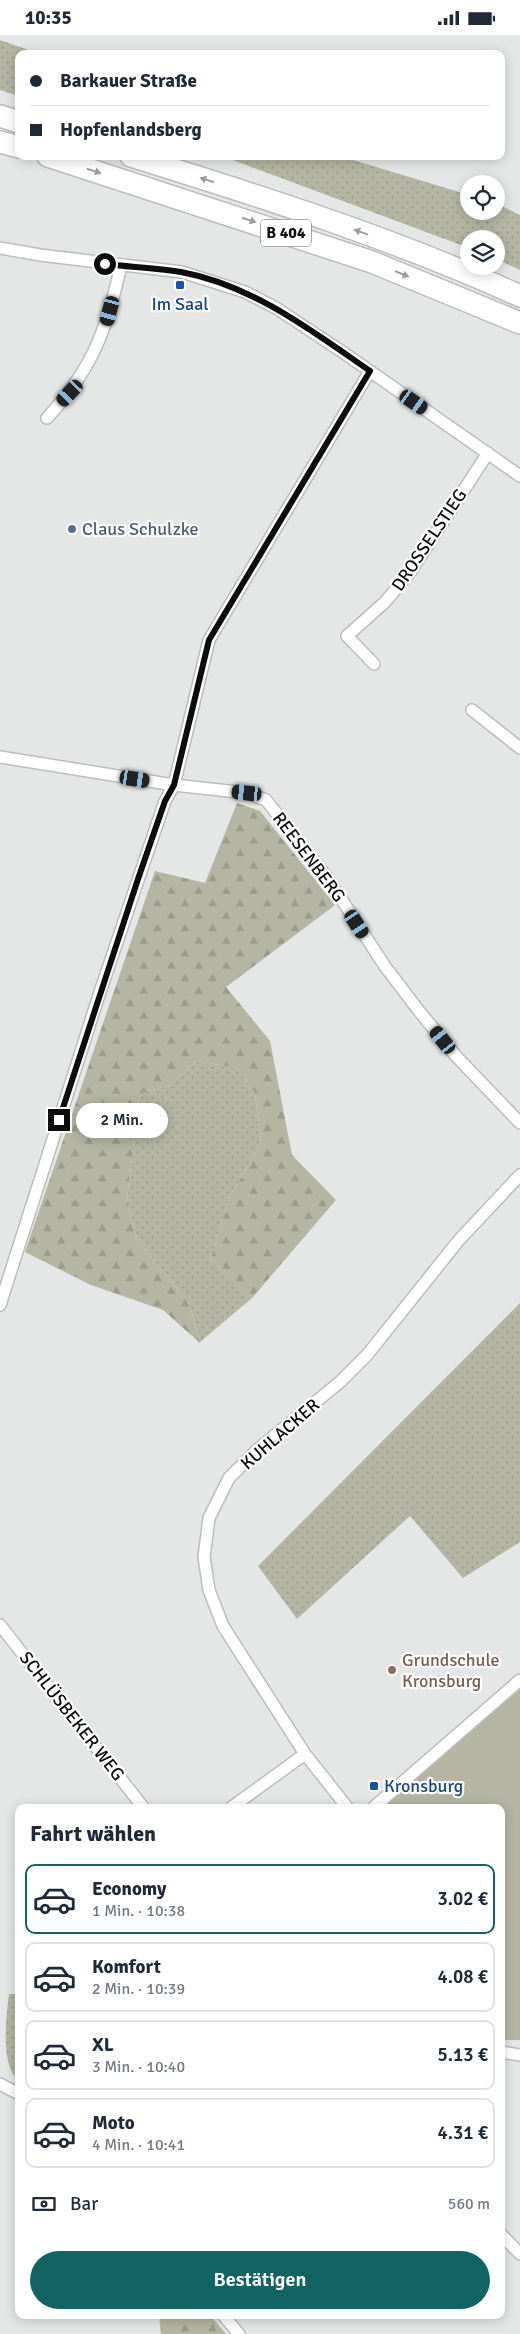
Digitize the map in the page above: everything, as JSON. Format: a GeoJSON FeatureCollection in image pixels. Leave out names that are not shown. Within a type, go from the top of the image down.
{"type":"FeatureCollection","features":[{"type":"Feature","properties":{"kind":"highway"},"geometry":{"type":"LineString","coordinates":[[0,116],[15,121]]}},
{"type":"Feature","properties":{"kind":"highway"},"geometry":{"type":"LineString","coordinates":[[0,142],[15,146]]}},
{"type":"Feature","properties":{"kind":"highway","name":"B 404"},"geometry":{"type":"LineString","coordinates":[[60,160],[372,262],[520,323]]}},
{"type":"Feature","properties":{"kind":"highway","name":"B 404"},"geometry":{"type":"LineString","coordinates":[[143,160],[323,218],[403,247],[520,296]]}},
{"type":"Feature","properties":{"kind":"street"},"geometry":{"type":"LineString","coordinates":[[0,248],[121,266],[182,272],[245,292],[276,308],[520,476]]}},
{"type":"Feature","properties":{"kind":"street"},"geometry":{"type":"LineString","coordinates":[[48,418],[70,393],[99,345],[121,266]]}},
{"type":"Feature","properties":{"kind":"street"},"geometry":{"type":"LineString","coordinates":[[0,1305],[103,982],[165,801],[174,785],[209,640],[370,371]]}},
{"type":"Feature","properties":{"kind":"street","name":"DROSSELSTIEG"},"geometry":{"type":"LineString","coordinates":[[374,664],[347,636],[385,602],[407,577],[488,453]]}},
{"type":"Feature","properties":{"kind":"street"},"geometry":{"type":"LineString","coordinates":[[472,710],[520,748]]}},
{"type":"Feature","properties":{"kind":"street","name":"REESENBERG"},"geometry":{"type":"LineString","coordinates":[[0,757],[174,785],[247,793],[266,800],[327,877],[384,965],[419,1011],[455,1055],[520,1123]]}},
{"type":"Feature","properties":{"kind":"street","name":"KUHLACKER"},"geometry":{"type":"LineString","coordinates":[[345,1804],[305,1754],[223,1626],[210,1590],[204,1557],[209,1518],[229,1479],[258,1449],[340,1383],[367,1355],[458,1240],[520,1175]]}},
{"type":"Feature","properties":{"kind":"street","name":"SCHLÜSBEKER WEG"},"geometry":{"type":"LineString","coordinates":[[0,1625],[141,1804]]}},
{"type":"Feature","properties":{"kind":"street"},"geometry":{"type":"LineString","coordinates":[[378,1804],[520,1680]]}},
{"type":"Feature","properties":{"kind":"street"},"geometry":{"type":"LineString","coordinates":[[236,1804],[305,1754]]}},
{"type":"Feature","properties":{"kind":"street"},"geometry":{"type":"LineString","coordinates":[[505,2053],[520,2055]]}},
{"type":"Feature","properties":{"kind":"street"},"geometry":{"type":"LineString","coordinates":[[0,2084],[15,2092]]}},
{"type":"Feature","properties":{"kind":"street"},"geometry":{"type":"LineString","coordinates":[[505,2238],[520,2254]]}},
{"type":"Feature","properties":{"kind":"street"},"geometry":{"type":"LineString","coordinates":[[226,2319],[239,2334]]}},
{"type":"Feature","properties":{"kind":"green space"},"geometry":{"type":"Polygon","coordinates":[[[0,40],[29,50],[15,50],[15,95],[0,90],[0,40]]]}},
{"type":"Feature","properties":{"kind":"green space"},"geometry":{"type":"Polygon","coordinates":[[[233,160],[353,160],[460,192],[460,220],[505,220],[505,208],[520,215],[520,270],[505,263],[505,230],[460,230],[460,245],[233,160]]]}},
{"type":"Feature","properties":{"kind":"green space"},"geometry":{"type":"Polygon","coordinates":[[[237,803],[260,811],[335,905],[226,987],[270,1041],[292,1155],[336,1200],[252,1298],[211,1258],[230,1196],[261,1143],[255,1093],[236,1068],[197,1061],[171,1085],[145,1092],[139,1098],[127,1198],[137,1239],[189,1303],[200,1343],[163,1310],[91,1285],[25,1252],[155,871],[205,883],[237,803]]]}},
{"type":"Feature","properties":{"kind":"green space"},"geometry":{"type":"Polygon","coordinates":[[[197,1061],[236,1068],[255,1093],[261,1143],[230,1196],[211,1258],[252,1298],[200,1342],[189,1303],[137,1239],[127,1198],[139,1098],[145,1092],[171,1085],[197,1061]]]}},
{"type":"Feature","properties":{"kind":"green space"},"geometry":{"type":"Polygon","coordinates":[[[520,1303],[520,1542],[463,1578],[410,1516],[297,1619],[258,1566],[520,1303]]]}},
{"type":"Feature","properties":{"kind":"green space"},"geometry":{"type":"Polygon","coordinates":[[[520,1689],[520,2040],[505,2040],[505,1804],[387,1804],[520,1689]]]}},
{"type":"Feature","properties":{"kind":"green space"},"geometry":{"type":"Polygon","coordinates":[[[9,1994],[15,1994],[15,2076],[9,2064],[6,2028],[9,1994]]]}},
{"type":"Feature","properties":{"kind":"green space"},"geometry":{"type":"Polygon","coordinates":[[[159,2319],[213,2319],[226,2334],[161,2334],[159,2319]]]}},
{"type":"Feature","properties":{"kind":"place","name":"Im Saal"},"geometry":{"type":"Point","coordinates":[180,285]}},
{"type":"Feature","properties":{"kind":"place","name":"Claus Schulzke"},"geometry":{"type":"Point","coordinates":[72,529]}},
{"type":"Feature","properties":{"kind":"place","name":"Grundschule Kronsburg"},"geometry":{"type":"Point","coordinates":[392,1670]}},
{"type":"Feature","properties":{"kind":"place","name":"Kronsburg"},"geometry":{"type":"Point","coordinates":[374,1786]}},
{"type":"Feature","properties":{"kind":"route"},"geometry":{"type":"LineString","coordinates":[[59,1120],[138,879],[165,801],[174,785],[203,657],[209,640],[370,371],[276,308],[245,292],[182,272],[105,264]]}}]}
